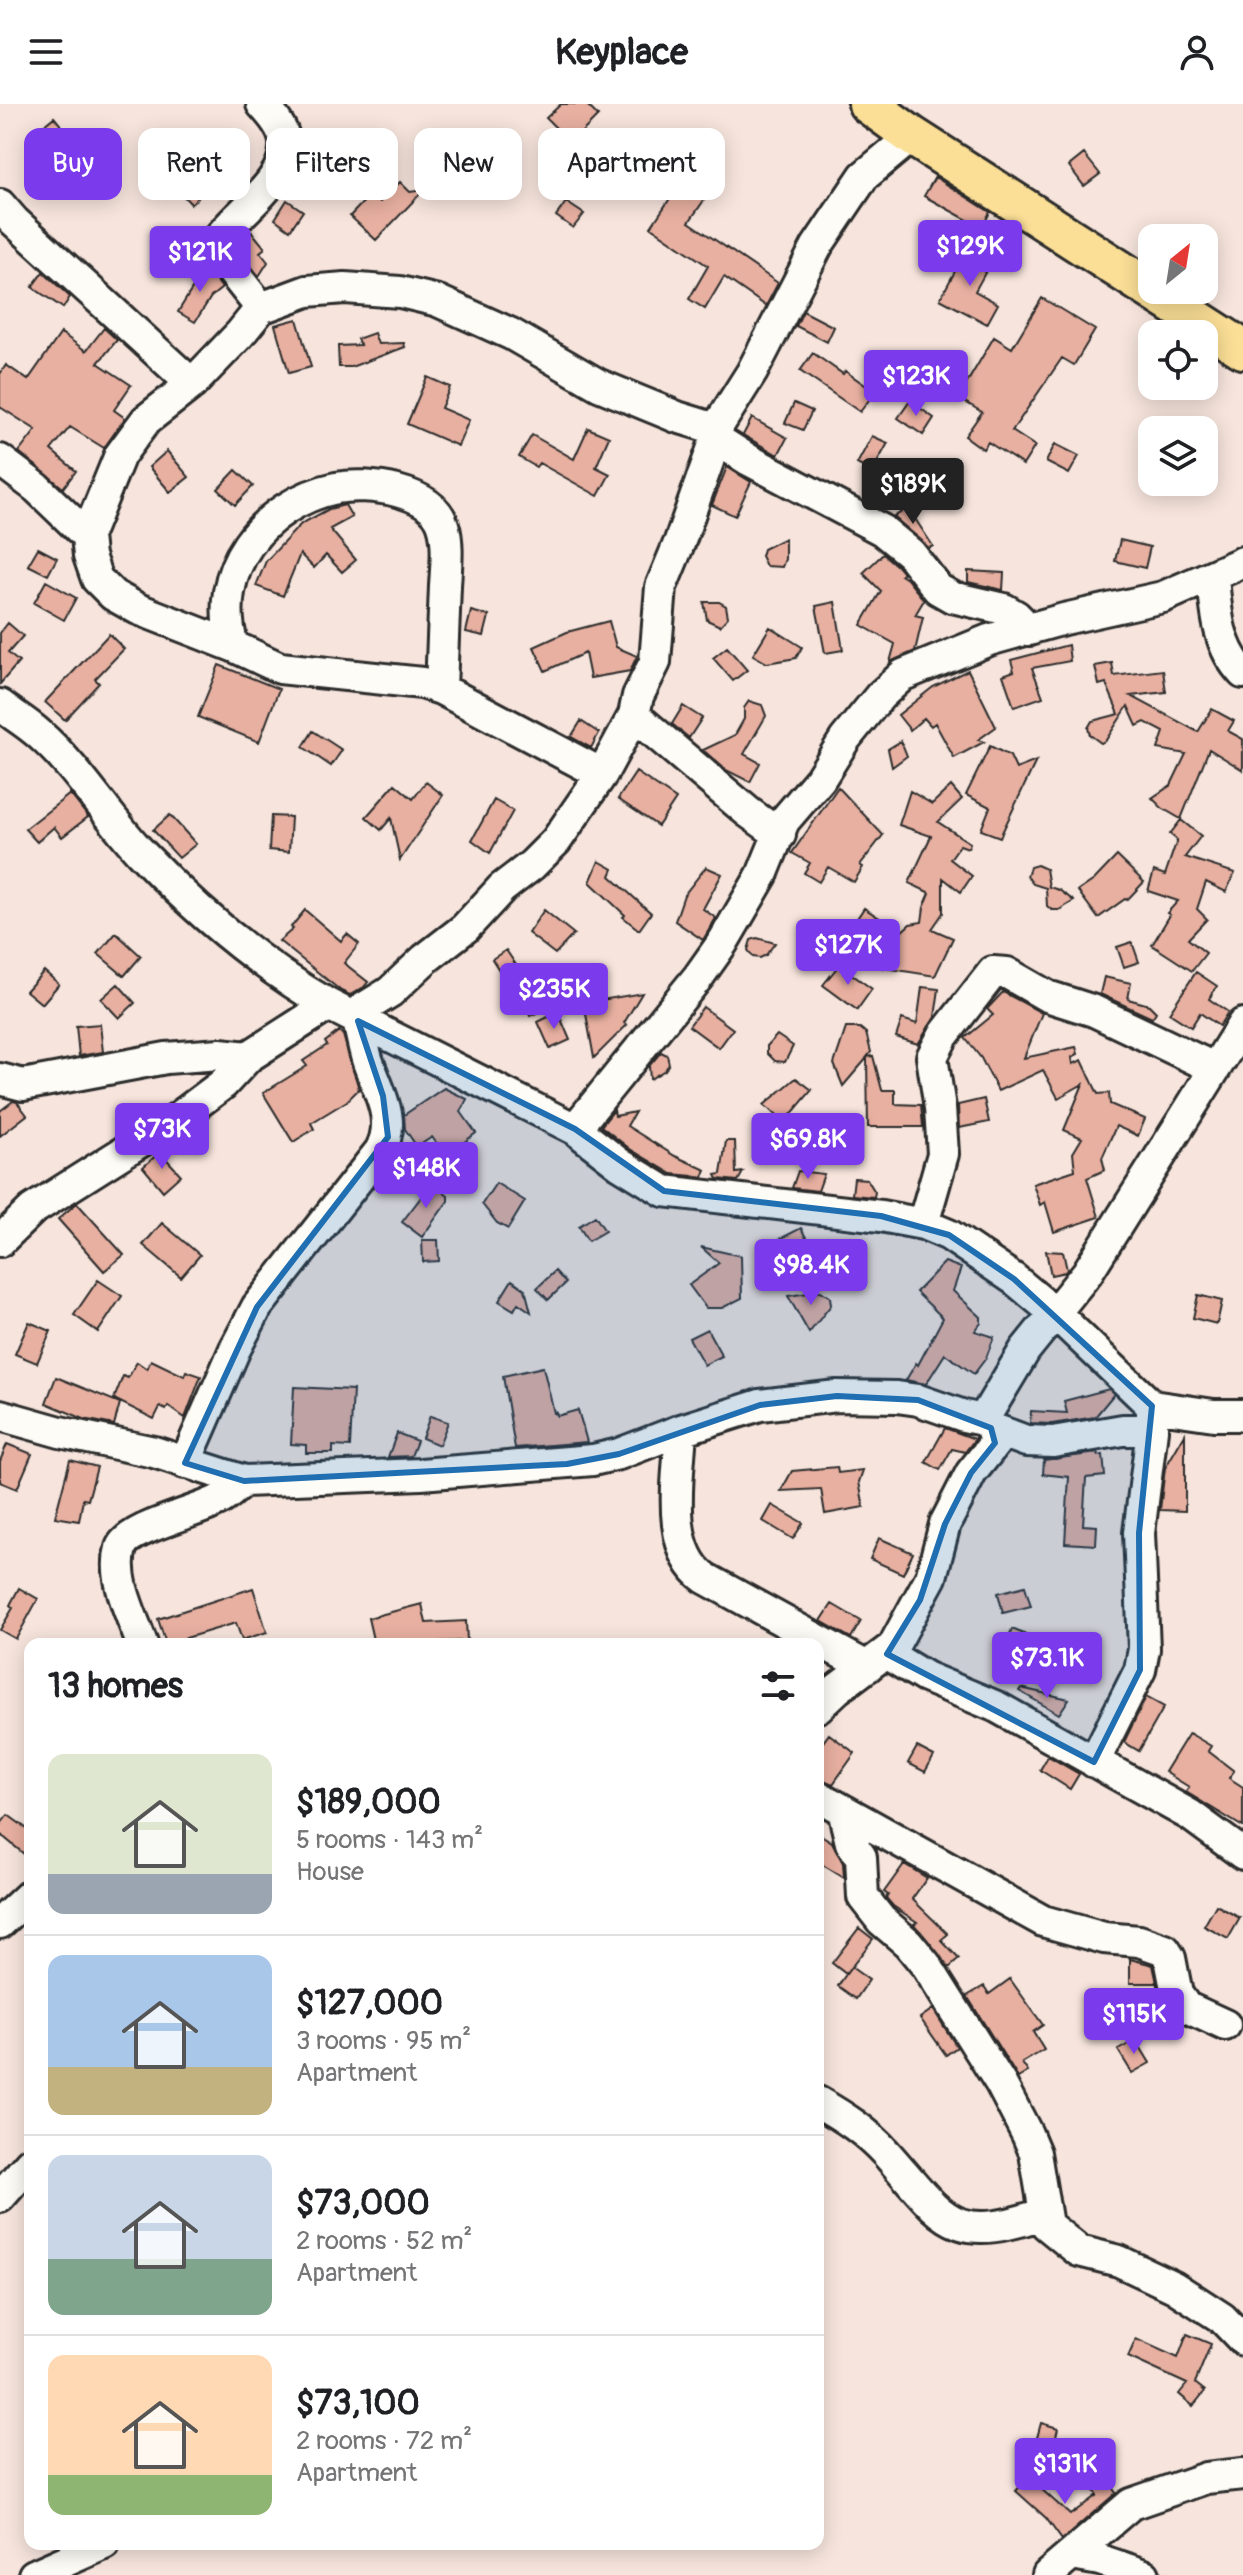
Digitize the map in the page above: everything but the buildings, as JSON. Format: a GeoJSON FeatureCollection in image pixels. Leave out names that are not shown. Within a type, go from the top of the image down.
{"type":"FeatureCollection","features":[{"type":"Feature","properties":{"kind":"main road"},"geometry":{"type":"LineString","coordinates":[[868,104],[912,136],[1243,349]]}},
{"type":"Feature","properties":{"kind":"street"},"geometry":{"type":"LineString","coordinates":[[261,308],[220,256],[215,243],[268,185],[282,160],[285,142],[279,126],[262,104]]}},
{"type":"Feature","properties":{"kind":"street"},"geometry":{"type":"LineString","coordinates":[[0,1241],[32,1210],[203,1101],[248,1057],[390,992],[465,928],[502,888],[556,841],[602,774],[634,715],[638,696],[655,662],[661,587],[716,434],[832,223],[864,176],[912,136]]}},
{"type":"Feature","properties":{"kind":"street"},"geometry":{"type":"LineString","coordinates":[[0,205],[101,303],[192,384]]}},
{"type":"Feature","properties":{"kind":"street"},"geometry":{"type":"LineString","coordinates":[[602,774],[441,689],[422,683],[280,668],[138,609],[113,595],[97,579],[89,556],[87,536],[120,455],[146,420],[192,384],[261,308],[307,291],[345,288],[400,292],[438,301],[511,334],[599,385],[716,434],[749,460],[882,530],[910,553],[938,589],[952,597],[1004,609],[1030,630]]}},
{"type":"Feature","properties":{"kind":"street"},"geometry":{"type":"LineString","coordinates":[[0,460],[37,488],[87,536]]}},
{"type":"Feature","properties":{"kind":"street"},"geometry":{"type":"LineString","coordinates":[[233,646],[227,625],[229,586],[242,551],[250,539],[298,503],[337,488],[398,491],[417,497],[436,509],[444,527],[446,559],[441,689]]}},
{"type":"Feature","properties":{"kind":"street"},"geometry":{"type":"LineString","coordinates":[[575,1129],[723,942],[762,875],[784,821],[820,779],[845,739],[880,696],[903,675],[989,640],[1163,597],[1243,562]]}},
{"type":"Feature","properties":{"kind":"street"},"geometry":{"type":"LineString","coordinates":[[1213,577],[1223,642],[1233,662],[1243,673]]}},
{"type":"Feature","properties":{"kind":"street"},"geometry":{"type":"LineString","coordinates":[[0,705],[39,734],[65,761],[142,855],[216,925],[297,986],[346,1014],[575,1129],[620,1164],[664,1191],[881,1216],[923,1224],[982,1255],[1056,1314],[1152,1418],[1139,1533],[1144,1649],[1140,1670],[1094,1762]]}},
{"type":"Feature","properties":{"kind":"street"},"geometry":{"type":"LineString","coordinates":[[634,715],[748,812],[780,835]]}},
{"type":"Feature","properties":{"kind":"street"},"geometry":{"type":"LineString","coordinates":[[923,1224],[943,1154],[932,1057],[943,1036],[993,972],[1007,973],[1047,996],[1094,1011],[1226,1066]]}},
{"type":"Feature","properties":{"kind":"street"},"geometry":{"type":"LineString","coordinates":[[185,1463],[257,1307],[388,1137],[383,1096],[346,1014]]}},
{"type":"Feature","properties":{"kind":"street"},"geometry":{"type":"LineString","coordinates":[[987,1424],[1025,1350],[1087,1273],[1226,1066],[1243,1024]]}},
{"type":"Feature","properties":{"kind":"street"},"geometry":{"type":"LineString","coordinates":[[0,1079],[23,1085],[166,1058],[220,1054],[248,1057]]}},
{"type":"Feature","properties":{"kind":"street"},"geometry":{"type":"LineString","coordinates":[[2,1423],[154,1452],[244,1481],[567,1464],[619,1454],[760,1405],[837,1396],[918,1400],[1026,1441],[1053,1442],[1123,1430],[1152,1418],[1243,1415]]}},
{"type":"Feature","properties":{"kind":"street"},"geometry":{"type":"LineString","coordinates":[[824,1702],[893,1647],[934,1568],[945,1524],[971,1473],[995,1443],[987,1424]]}},
{"type":"Feature","properties":{"kind":"street"},"geometry":{"type":"LineString","coordinates":[[681,1430],[678,1529],[681,1546],[691,1567],[705,1578],[877,1660],[997,1707],[1190,1815],[1243,1854]]}},
{"type":"Feature","properties":{"kind":"street"},"geometry":{"type":"LineString","coordinates":[[140,1638],[120,1574],[121,1547],[138,1533],[219,1500],[244,1481]]}},
{"type":"Feature","properties":{"kind":"street"},"geometry":{"type":"LineString","coordinates":[[830,1803],[1043,1921],[1104,1938],[1139,1941],[1165,1950],[1170,1958],[1177,1994],[1186,2007],[1225,2025]]}},
{"type":"Feature","properties":{"kind":"street"},"geometry":{"type":"LineString","coordinates":[[830,1803],[861,1857],[863,1897],[881,1920],[908,1943],[926,1965],[1001,2084],[1035,2153],[1047,2225],[1079,2251],[1119,2261],[1174,2287],[1222,2318],[1243,2340]]}},
{"type":"Feature","properties":{"kind":"street"},"geometry":{"type":"LineString","coordinates":[[824,2106],[867,2134],[933,2209],[948,2218],[987,2229],[1015,2224],[1045,2213]]}},
{"type":"Feature","properties":{"kind":"street"},"geometry":{"type":"LineString","coordinates":[[0,2197],[24,2170]]}},
{"type":"Feature","properties":{"kind":"street"},"geometry":{"type":"LineString","coordinates":[[1048,2575],[1131,2504],[1206,2478],[1243,2474]]}},
{"type":"Feature","properties":{"kind":"street"},"geometry":{"type":"LineString","coordinates":[[34,2575],[90,2550]]}},
{"type":"Feature","properties":{"kind":"street"},"geometry":{"type":"LineString","coordinates":[[1072,2555],[1100,2560],[1144,2575]]}},
{"type":"Feature","properties":{"kind":"highlighted area"},"geometry":{"type":"Polygon","coordinates":[[[358,1021],[575,1129],[664,1191],[881,1216],[949,1235],[1014,1279],[1152,1406],[1139,1533],[1140,1670],[1094,1762],[887,1654],[920,1600],[945,1524],[971,1473],[995,1443],[991,1428],[918,1400],[837,1396],[760,1405],[619,1454],[567,1464],[244,1481],[185,1463],[257,1307],[388,1137],[383,1096],[358,1021]]]}}]}
